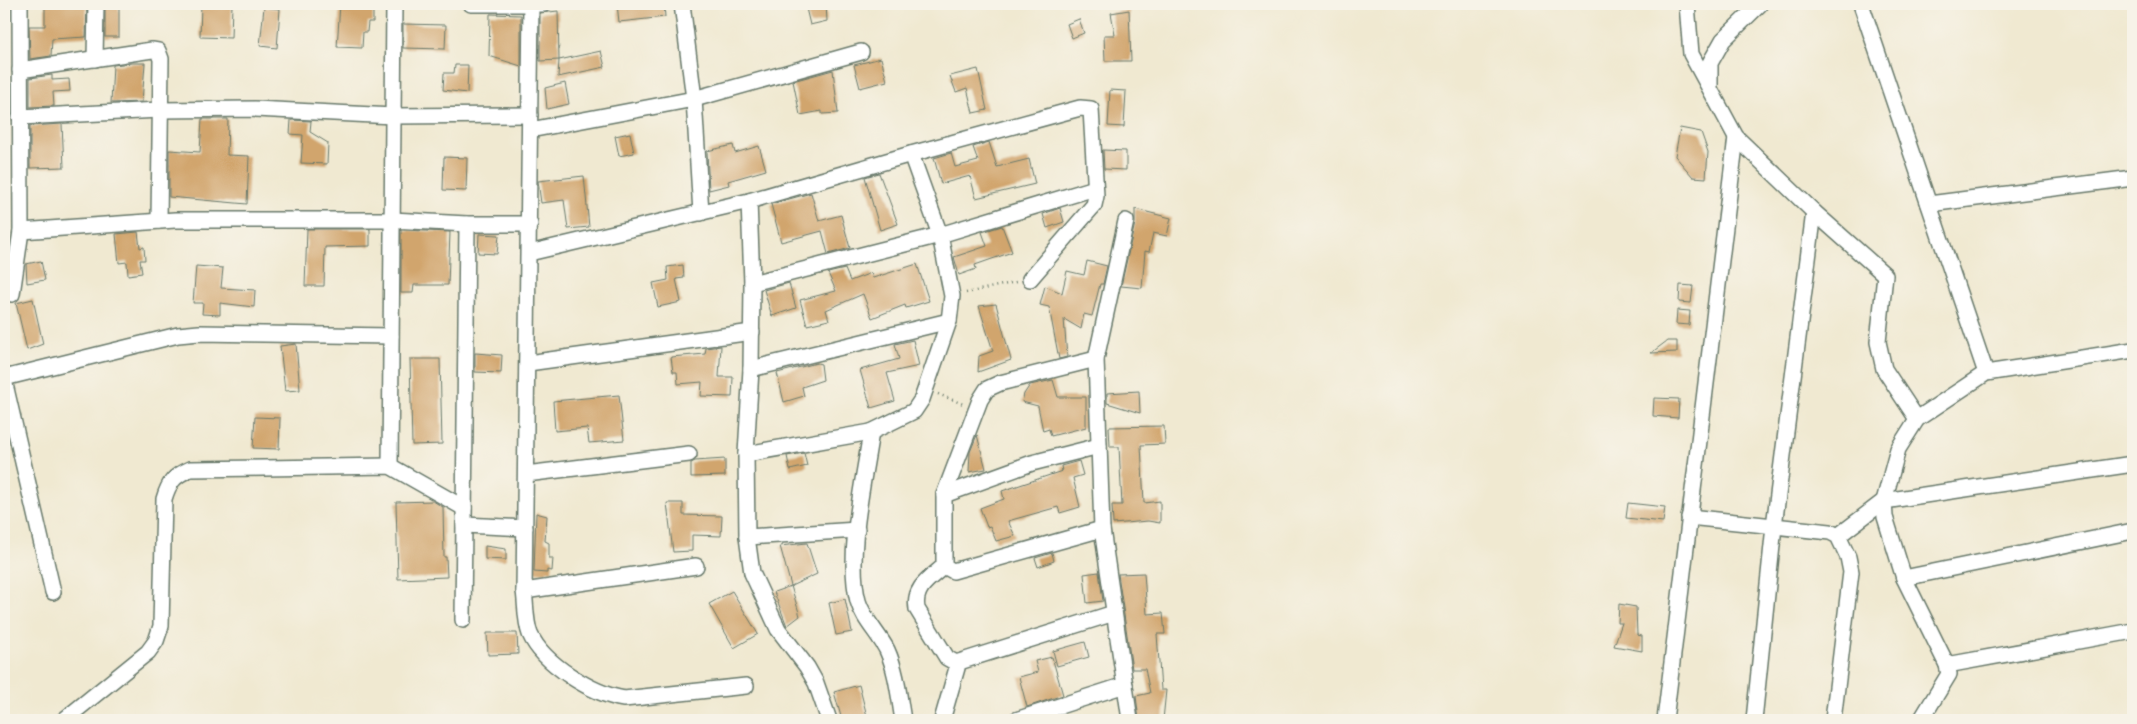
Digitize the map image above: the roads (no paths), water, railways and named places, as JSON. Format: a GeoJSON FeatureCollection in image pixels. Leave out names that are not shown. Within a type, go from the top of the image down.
{"type":"FeatureCollection","features":[{"type":"Feature","properties":{"kind":"street"},"geometry":{"type":"LineString","coordinates":[[12,294],[21,231],[20,4]]}},
{"type":"Feature","properties":{"kind":"street"},"geometry":{"type":"LineString","coordinates":[[95,59],[96,4]]}},
{"type":"Feature","properties":{"kind":"street"},"geometry":{"type":"LineString","coordinates":[[390,466],[394,4]]}},
{"type":"Feature","properties":{"kind":"street"},"geometry":{"type":"LineString","coordinates":[[471,4],[535,4],[530,122],[524,591],[530,634],[544,653],[559,667],[606,696],[624,699],[746,686]]}},
{"type":"Feature","properties":{"kind":"street"},"geometry":{"type":"LineString","coordinates":[[682,4],[694,99],[701,213]]}},
{"type":"Feature","properties":{"kind":"street"},"geometry":{"type":"LineString","coordinates":[[1687,4],[1690,54],[1736,137],[1814,212],[1886,275],[1878,342],[1884,369],[1917,419]]}},
{"type":"Feature","properties":{"kind":"street"},"geometry":{"type":"LineString","coordinates":[[1710,88],[1710,63],[1723,40],[1760,4]]}},
{"type":"Feature","properties":{"kind":"street"},"geometry":{"type":"LineString","coordinates":[[1861,4],[1986,373]]}},
{"type":"Feature","properties":{"kind":"street"},"geometry":{"type":"LineString","coordinates":[[20,70],[152,50],[158,51],[161,60],[159,221]]}},
{"type":"Feature","properties":{"kind":"street"},"geometry":{"type":"LineString","coordinates":[[20,117],[160,110],[255,109],[530,122],[694,99],[861,52]]}},
{"type":"Feature","properties":{"kind":"street"},"geometry":{"type":"LineString","coordinates":[[529,252],[749,201],[911,154],[1086,107],[1091,109],[1092,114],[1094,205],[1030,278]]}},
{"type":"Feature","properties":{"kind":"street"},"geometry":{"type":"LineString","coordinates":[[1665,720],[1736,137]]}},
{"type":"Feature","properties":{"kind":"street"},"geometry":{"type":"LineString","coordinates":[[746,454],[871,432],[914,411],[925,390],[949,321],[952,296],[940,235],[911,154]]}},
{"type":"Feature","properties":{"kind":"street"},"geometry":{"type":"LineString","coordinates":[[1929,204],[2133,178]]}},
{"type":"Feature","properties":{"kind":"street"},"geometry":{"type":"LineString","coordinates":[[752,283],[940,235],[1095,188]]}},
{"type":"Feature","properties":{"kind":"street"},"geometry":{"type":"LineString","coordinates":[[749,201],[752,332],[746,454],[747,538],[752,573],[778,629],[807,667],[816,683],[829,720]]}},
{"type":"Feature","properties":{"kind":"street"},"geometry":{"type":"LineString","coordinates":[[1754,720],[1774,526],[1814,212]]}},
{"type":"Feature","properties":{"kind":"street"},"geometry":{"type":"LineString","coordinates":[[21,231],[159,221],[392,220],[467,224],[530,224]]}},
{"type":"Feature","properties":{"kind":"street"},"geometry":{"type":"LineString","coordinates":[[1126,221],[1096,359],[1102,529],[1130,720]]}},
{"type":"Feature","properties":{"kind":"street"},"geometry":{"type":"LineString","coordinates":[[463,620],[467,224]]}},
{"type":"Feature","properties":{"kind":"street"},"geometry":{"type":"LineString","coordinates":[[751,369],[949,321]]}},
{"type":"Feature","properties":{"kind":"street"},"geometry":{"type":"LineString","coordinates":[[528,363],[752,332]]}},
{"type":"Feature","properties":{"kind":"street"},"geometry":{"type":"LineString","coordinates":[[52,592],[9,428],[4,379],[178,335],[200,333],[391,336]]}},
{"type":"Feature","properties":{"kind":"street"},"geometry":{"type":"LineString","coordinates":[[1921,720],[1949,674],[1947,665],[1904,578],[1884,516],[1884,501],[1898,449],[1917,419],[1986,373],[2133,350]]}},
{"type":"Feature","properties":{"kind":"street"},"geometry":{"type":"LineString","coordinates":[[942,720],[957,668],[956,664],[948,658],[917,609],[915,600],[921,586],[944,566],[944,495],[976,408],[987,390],[1000,383],[1096,359]]}},
{"type":"Feature","properties":{"kind":"street"},"geometry":{"type":"LineString","coordinates":[[871,432],[857,530],[853,581],[858,604],[886,649],[895,671],[903,720]]}},
{"type":"Feature","properties":{"kind":"street"},"geometry":{"type":"LineString","coordinates":[[944,495],[1032,463],[1099,446]]}},
{"type":"Feature","properties":{"kind":"street"},"geometry":{"type":"LineString","coordinates":[[526,474],[689,454]]}},
{"type":"Feature","properties":{"kind":"street"},"geometry":{"type":"LineString","coordinates":[[1689,517],[1841,533],[1884,501],[2133,464]]}},
{"type":"Feature","properties":{"kind":"street"},"geometry":{"type":"LineString","coordinates":[[64,720],[148,652],[156,641],[161,626],[164,499],[169,484],[178,474],[190,469],[390,466],[464,508]]}},
{"type":"Feature","properties":{"kind":"street"},"geometry":{"type":"LineString","coordinates":[[464,525],[525,528]]}},
{"type":"Feature","properties":{"kind":"street"},"geometry":{"type":"LineString","coordinates":[[944,566],[953,571],[1102,529]]}},
{"type":"Feature","properties":{"kind":"street"},"geometry":{"type":"LineString","coordinates":[[747,538],[857,530]]}},
{"type":"Feature","properties":{"kind":"street"},"geometry":{"type":"LineString","coordinates":[[1904,578],[2133,531]]}},
{"type":"Feature","properties":{"kind":"street"},"geometry":{"type":"LineString","coordinates":[[1833,720],[1851,572],[1841,533]]}},
{"type":"Feature","properties":{"kind":"street"},"geometry":{"type":"LineString","coordinates":[[524,591],[696,566]]}},
{"type":"Feature","properties":{"kind":"street"},"geometry":{"type":"LineString","coordinates":[[956,664],[1114,613]]}},
{"type":"Feature","properties":{"kind":"street"},"geometry":{"type":"LineString","coordinates":[[1947,665],[2133,631]]}},
{"type":"Feature","properties":{"kind":"street"},"geometry":{"type":"LineString","coordinates":[[1016,720],[1125,685]]}}]}
